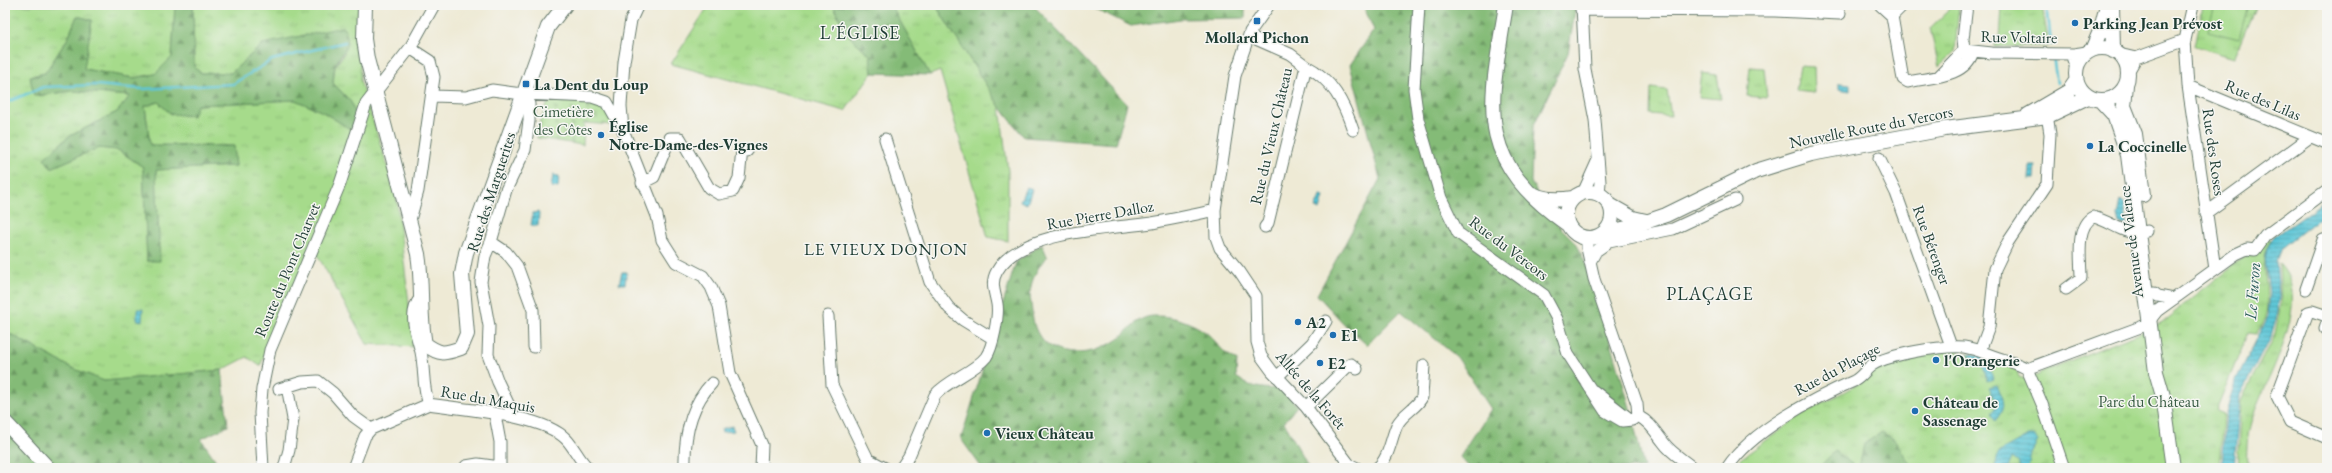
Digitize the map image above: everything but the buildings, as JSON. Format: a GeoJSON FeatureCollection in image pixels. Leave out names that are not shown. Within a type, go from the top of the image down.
{"type":"FeatureCollection","features":[{"type":"Feature","properties":{"kind":"main road"},"geometry":{"type":"LineString","coordinates":[[365,5],[364,39],[419,261],[422,296],[422,325],[425,344],[436,352],[447,353],[461,348],[467,334],[462,274],[466,253],[522,94],[548,27],[565,5]]}},
{"type":"Feature","properties":{"kind":"main road"},"geometry":{"type":"LineString","coordinates":[[1506,5],[1495,72],[1492,104],[1494,124],[1504,160],[1524,188],[1567,224],[1572,231],[1587,239],[1596,238],[1605,233],[1611,225],[1613,215],[1610,205]]}},
{"type":"Feature","properties":{"kind":"main road"},"geometry":{"type":"LineString","coordinates":[[2090,51],[2107,48],[2116,53],[2126,65],[2127,78],[2115,97],[2094,98],[2082,92],[2076,74],[2101,29],[2107,5]]}},
{"type":"Feature","properties":{"kind":"main road"},"geometry":{"type":"LineString","coordinates":[[2112,5],[2116,53]]}},
{"type":"Feature","properties":{"kind":"main road","name":"Nouvelle Route du Vercors"},"geometry":{"type":"LineString","coordinates":[[2047,111],[2069,91],[2076,74]]}},
{"type":"Feature","properties":{"kind":"main road","name":"Avenue de Valence"},"geometry":{"type":"LineString","coordinates":[[2127,78],[2124,106],[2135,134],[2143,232],[2153,315],[2156,372],[2163,396]]}},
{"type":"Feature","properties":{"kind":"main road","name":"Nouvelle Route du Vercors"},"geometry":{"type":"LineString","coordinates":[[1605,233],[1666,215],[1756,171],[1811,154],[1945,129],[2018,120],[2094,98]]}},
{"type":"Feature","properties":{"kind":"main road","name":"Avenue de Valence"},"geometry":{"type":"LineString","coordinates":[[2094,98],[2114,115],[2124,142],[2154,293],[2153,315],[2158,331],[2163,372],[2163,396],[2173,468]]}},
{"type":"Feature","properties":{"kind":"main road"},"geometry":{"type":"LineString","coordinates":[[1524,188],[1540,197],[1560,200],[1578,195],[1599,194],[1610,205],[1633,218],[1646,221]]}},
{"type":"Feature","properties":{"kind":"main road"},"geometry":{"type":"LineString","coordinates":[[1567,224],[1566,214],[1568,206],[1578,195]]}},
{"type":"Feature","properties":{"kind":"main road"},"geometry":{"type":"LineString","coordinates":[[5,422],[48,468]]}},
{"type":"Feature","properties":{"kind":"street","name":"Route du Pont Charvet"},"geometry":{"type":"LineString","coordinates":[[263,468],[260,413],[262,389],[270,350],[340,184],[366,104],[410,48],[434,5]]}},
{"type":"Feature","properties":{"kind":"street"},"geometry":{"type":"LineString","coordinates":[[623,130],[621,106],[624,62],[631,20],[638,5]]}},
{"type":"Feature","properties":{"kind":"street","name":"Rue du Vercors"},"geometry":{"type":"LineString","coordinates":[[1419,5],[1414,89],[1418,119],[1442,198],[1458,233],[1544,295],[1557,319],[1568,354],[1593,390],[1635,418],[1647,421],[1656,430],[1664,444],[1693,468]]}},
{"type":"Feature","properties":{"kind":"street"},"geometry":{"type":"LineString","coordinates":[[1880,5],[1892,16],[1903,79],[1908,82],[1953,74],[1971,59],[1968,51]]}},
{"type":"Feature","properties":{"kind":"street"},"geometry":{"type":"LineString","coordinates":[[1892,16],[1903,5]]}},
{"type":"Feature","properties":{"kind":"street","name":"Rue Voltaire"},"geometry":{"type":"LineString","coordinates":[[1967,5],[1963,39],[1968,51],[2071,54],[2090,51]]}},
{"type":"Feature","properties":{"kind":"street","name":"Rue des Roses"},"geometry":{"type":"LineString","coordinates":[[2192,5],[2185,40],[2188,86],[2215,268]]}},
{"type":"Feature","properties":{"kind":"street"},"geometry":{"type":"LineString","coordinates":[[1215,210],[1236,76],[1249,36],[1266,6]]}},
{"type":"Feature","properties":{"kind":"street"},"geometry":{"type":"LineString","coordinates":[[1599,194],[1599,158],[1595,120],[1585,69],[1581,7],[1775,11],[1840,14]]}},
{"type":"Feature","properties":{"kind":"street","name":"Rue du Vieux Château"},"geometry":{"type":"LineString","coordinates":[[1249,36],[1290,54],[1306,66],[1268,223],[1265,228]]}},
{"type":"Feature","properties":{"kind":"street"},"geometry":{"type":"LineString","coordinates":[[2116,53],[2136,58],[2185,40]]}},
{"type":"Feature","properties":{"kind":"street"},"geometry":{"type":"LineString","coordinates":[[410,48],[430,61],[434,77],[418,191],[410,220]]}},
{"type":"Feature","properties":{"kind":"street","name":"Rue Voltaire"},"geometry":{"type":"LineString","coordinates":[[2071,54],[2076,74]]}},
{"type":"Feature","properties":{"kind":"street"},"geometry":{"type":"LineString","coordinates":[[2127,78],[2136,58]]}},
{"type":"Feature","properties":{"kind":"street"},"geometry":{"type":"LineString","coordinates":[[1306,66],[1324,77],[1332,85],[1343,104],[1353,130]]}},
{"type":"Feature","properties":{"kind":"street","name":"Rue des Lilas"},"geometry":{"type":"LineString","coordinates":[[2188,86],[2326,143]]}},
{"type":"Feature","properties":{"kind":"street"},"geometry":{"type":"LineString","coordinates":[[432,96],[466,96],[492,90],[522,94],[592,97],[607,102],[623,130],[642,183],[657,216],[662,240],[676,262],[703,276],[711,287],[719,306],[730,373],[762,445],[761,468]]}},
{"type":"Feature","properties":{"kind":"street","name":"Rue des Marguerites"},"geometry":{"type":"LineString","coordinates":[[514,416],[498,382],[488,355],[489,326],[481,282],[485,256],[491,242],[506,190],[525,150],[530,121],[530,104],[522,94]]}},
{"type":"Feature","properties":{"kind":"street"},"geometry":{"type":"LineString","coordinates":[[1980,351],[1989,327],[1993,304],[1993,276],[1995,269],[2008,242],[2042,193],[2046,184],[2050,134],[2047,111]]}},
{"type":"Feature","properties":{"kind":"street"},"geometry":{"type":"LineString","coordinates":[[2206,213],[2310,137]]}},
{"type":"Feature","properties":{"kind":"street"},"geometry":{"type":"LineString","coordinates":[[642,183],[654,177],[670,138],[680,138],[709,188],[719,194],[733,191],[739,178],[742,150],[747,150]]}},
{"type":"Feature","properties":{"kind":"street"},"geometry":{"type":"LineString","coordinates":[[885,139],[930,282],[954,312],[976,328],[993,336]]}},
{"type":"Feature","properties":{"kind":"street"},"geometry":{"type":"LineString","coordinates":[[1578,195],[1599,158]]}},
{"type":"Feature","properties":{"kind":"street","name":"Rue Bérenger"},"geometry":{"type":"LineString","coordinates":[[1879,158],[1896,194],[1951,346]]}},
{"type":"Feature","properties":{"kind":"street"},"geometry":{"type":"LineString","coordinates":[[2064,468],[2042,404],[2027,369],[2146,325],[2153,315],[2215,268],[2236,254],[2247,249],[2255,250],[2265,236],[2327,190]]}},
{"type":"Feature","properties":{"kind":"street"},"geometry":{"type":"LineString","coordinates":[[1590,262],[1596,251],[1609,242],[1673,229],[1735,200]]}},
{"type":"Feature","properties":{"kind":"street","name":"Allée de la Forêt"},"geometry":{"type":"LineString","coordinates":[[1215,210],[1220,248],[1240,272],[1256,296],[1258,350],[1264,362],[1306,406],[1349,464],[1357,468]]}},
{"type":"Feature","properties":{"kind":"street","name":"Rue Pierre Dalloz"},"geometry":{"type":"LineString","coordinates":[[901,468],[909,456],[935,394],[941,388],[980,363],[991,348],[997,304],[993,285],[997,271],[1008,259],[1031,244],[1061,235],[1151,223],[1215,210]]}},
{"type":"Feature","properties":{"kind":"street"},"geometry":{"type":"LineString","coordinates":[[2066,289],[2081,278],[2082,229],[2086,220],[2093,217],[2102,219],[2124,232],[2143,232]]}},
{"type":"Feature","properties":{"kind":"street"},"geometry":{"type":"LineString","coordinates":[[1587,239],[1590,262],[1636,404],[1635,418]]}},
{"type":"Feature","properties":{"kind":"street"},"geometry":{"type":"LineString","coordinates":[[2306,288],[2323,240],[2327,239]]}},
{"type":"Feature","properties":{"kind":"street"},"geometry":{"type":"LineString","coordinates":[[491,242],[506,252],[517,266],[533,310],[534,347]]}},
{"type":"Feature","properties":{"kind":"street"},"geometry":{"type":"LineString","coordinates":[[2154,293],[2158,296],[2174,299]]}},
{"type":"Feature","properties":{"kind":"street","name":"Rue du Maquis"},"geometry":{"type":"LineString","coordinates":[[422,296],[417,302],[414,323],[415,339],[421,352],[423,384],[429,404],[495,415],[514,416],[553,430],[566,438],[588,468]]}},
{"type":"Feature","properties":{"kind":"street"},"geometry":{"type":"LineString","coordinates":[[2327,316],[2312,310],[2308,312],[2277,396],[2290,422],[2327,438]]}},
{"type":"Feature","properties":{"kind":"street"},"geometry":{"type":"LineString","coordinates":[[828,316],[832,385],[868,459],[885,468]]}},
{"type":"Feature","properties":{"kind":"street"},"geometry":{"type":"LineString","coordinates":[[1277,376],[1312,343],[1326,321]]}},
{"type":"Feature","properties":{"kind":"street","name":"Rue du Plaçage"},"geometry":{"type":"LineString","coordinates":[[1727,468],[1742,449],[1797,409],[1830,391],[1862,377],[1872,365],[1902,354],[1951,346],[1980,351],[2027,369]]}},
{"type":"Feature","properties":{"kind":"street"},"geometry":{"type":"LineString","coordinates":[[1306,406],[1348,365],[1351,364],[1357,369]]}},
{"type":"Feature","properties":{"kind":"street"},"geometry":{"type":"LineString","coordinates":[[1377,468],[1384,461],[1391,439],[1403,415],[1422,397],[1424,365]]}},
{"type":"Feature","properties":{"kind":"street"},"geometry":{"type":"LineString","coordinates":[[284,468],[289,450],[293,418],[283,387],[312,381],[322,383],[353,416],[371,429]]}},
{"type":"Feature","properties":{"kind":"street"},"geometry":{"type":"LineString","coordinates":[[685,468],[686,434],[701,394],[712,383]]}},
{"type":"Feature","properties":{"kind":"street"},"geometry":{"type":"LineString","coordinates":[[353,468],[365,436],[371,429],[429,404]]}},
{"type":"Feature","properties":{"kind":"street"},"geometry":{"type":"LineString","coordinates":[[465,468],[466,466],[478,464],[500,467],[500,442],[495,415]]}},
{"type":"Feature","properties":{"kind":"green space"},"geometry":{"type":"Polygon","coordinates":[[[5,5],[175,5],[172,58],[155,74],[134,78],[83,69],[92,20],[77,16],[68,38],[45,73],[30,76],[34,96],[73,91],[130,96],[117,112],[68,137],[51,168],[98,148],[118,150],[143,167],[147,261],[159,260],[156,170],[236,166],[233,146],[150,145],[145,106],[158,102],[171,114],[197,105],[295,100],[323,112],[350,129],[351,102],[333,83],[335,67],[345,52],[263,44],[231,73],[201,73],[194,67],[193,5],[362,5],[360,80],[396,193],[414,347],[367,344],[313,247],[260,366],[247,357],[222,370],[104,381],[72,368],[12,335],[5,335],[5,5]]]}},
{"type":"Feature","properties":{"kind":"green space"},"geometry":{"type":"Polygon","coordinates":[[[175,5],[193,5],[194,67],[201,73],[231,73],[263,44],[343,27],[348,39],[335,67],[333,83],[351,102],[358,120],[350,129],[323,112],[295,100],[197,105],[193,116],[171,114],[158,102],[145,106],[150,145],[234,146],[236,166],[156,170],[160,261],[147,261],[143,167],[118,150],[98,148],[51,168],[44,158],[68,137],[117,112],[130,96],[73,91],[34,96],[30,77],[45,73],[68,38],[77,16],[92,20],[84,69],[134,78],[155,74],[172,57],[175,5]]]}},
{"type":"Feature","properties":{"kind":"green space"},"geometry":{"type":"Polygon","coordinates":[[[709,5],[833,5],[846,33],[870,55],[872,73],[845,111],[671,64],[709,5]]]}},
{"type":"Feature","properties":{"kind":"green space"},"geometry":{"type":"Polygon","coordinates":[[[833,5],[891,5],[930,75],[872,73],[870,55],[846,33],[833,5]]]}},
{"type":"Feature","properties":{"kind":"green space"},"geometry":{"type":"Polygon","coordinates":[[[891,5],[942,5],[938,9],[1000,107],[1008,171],[1008,241],[988,237],[940,71],[930,75],[891,5]]]}},
{"type":"Feature","properties":{"kind":"green space"},"geometry":{"type":"Polygon","coordinates":[[[942,5],[1033,5],[1127,104],[1116,144],[1024,137],[1000,107],[938,9],[942,5]]]}},
{"type":"Feature","properties":{"kind":"green space"},"geometry":{"type":"Polygon","coordinates":[[[1088,5],[1237,5],[1245,6],[1245,18],[1180,19],[1131,26],[1088,5]]]}},
{"type":"Feature","properties":{"kind":"green space"},"geometry":{"type":"Polygon","coordinates":[[[1363,5],[1576,5],[1568,53],[1533,127],[1531,182],[1553,220],[1577,244],[1595,286],[1630,408],[1644,468],[1470,468],[1460,457],[1491,409],[1457,357],[1401,311],[1367,345],[1346,326],[1317,295],[1380,179],[1350,65],[1374,30],[1363,5]]]}},
{"type":"Feature","properties":{"kind":"green space"},"geometry":{"type":"Polygon","coordinates":[[[1954,5],[1959,5],[1955,52],[1939,67],[1930,28],[1954,5]]]}},
{"type":"Feature","properties":{"kind":"green space"},"geometry":{"type":"Polygon","coordinates":[[[2002,5],[2042,5],[2049,46],[1994,47],[1994,39],[2000,39],[2002,5]]]}},
{"type":"Feature","properties":{"kind":"green space"},"geometry":{"type":"Polygon","coordinates":[[[2203,5],[2256,5],[2234,58],[2195,46],[2203,5]]]}},
{"type":"Feature","properties":{"kind":"green space"},"geometry":{"type":"Polygon","coordinates":[[[2215,5],[2248,5],[2239,39],[2208,31],[2215,5]]]}},
{"type":"Feature","properties":{"kind":"green space"},"geometry":{"type":"Polygon","coordinates":[[[1800,66],[1814,67],[1815,93],[1796,91],[1800,66]]]}},
{"type":"Feature","properties":{"kind":"green space"},"geometry":{"type":"Polygon","coordinates":[[[1750,67],[1764,68],[1767,98],[1747,96],[1750,67]]]}},
{"type":"Feature","properties":{"kind":"green space"},"geometry":{"type":"Polygon","coordinates":[[[1702,73],[1717,75],[1721,99],[1699,97],[1702,73]]]}},
{"type":"Feature","properties":{"kind":"green space"},"geometry":{"type":"Polygon","coordinates":[[[1651,88],[1667,90],[1671,116],[1650,114],[1651,88]]]}},
{"type":"Feature","properties":{"kind":"green space","name":"Cimetière des Côtes"},"geometry":{"type":"Polygon","coordinates":[[[550,98],[592,100],[606,105],[613,125],[584,123],[583,145],[537,138],[536,131],[550,98]]]}},
{"type":"Feature","properties":{"kind":"green space","name":"Parc du Château"},"geometry":{"type":"Polygon","coordinates":[[[2262,232],[2271,240],[2265,257],[2267,308],[2264,321],[2257,334],[2248,333],[2216,410],[2224,415],[2220,468],[1732,468],[1739,460],[1800,416],[1856,385],[1877,368],[1892,362],[1950,350],[1982,357],[2016,368],[2019,377],[2029,380],[2049,369],[2143,332],[2165,320],[2247,254],[2262,232]]]}},
{"type":"Feature","properties":{"kind":"green space"},"geometry":{"type":"Polygon","coordinates":[[[1042,244],[1047,256],[1034,278],[1030,290],[1030,297],[1032,314],[1037,332],[1043,341],[1052,348],[1062,352],[1084,352],[1096,350],[1106,346],[1115,341],[1138,321],[1150,316],[1164,316],[1194,325],[1207,333],[1225,353],[1237,360],[1236,377],[1246,384],[1261,388],[1281,390],[1291,398],[1297,406],[1284,422],[1309,468],[982,468],[961,439],[1016,262],[1042,244]]]}},
{"type":"Feature","properties":{"kind":"green space"},"geometry":{"type":"Polygon","coordinates":[[[2279,264],[2289,280],[2292,299],[2290,320],[2284,342],[2251,422],[2247,445],[2247,468],[2237,468],[2241,401],[2275,333],[2281,304],[2279,264]]]}},
{"type":"Feature","properties":{"kind":"green space"},"geometry":{"type":"Polygon","coordinates":[[[5,335],[12,335],[72,368],[104,381],[222,370],[228,426],[201,439],[221,468],[5,468],[5,335]]]}},
{"type":"Feature","properties":{"kind":"green space"},"geometry":{"type":"Polygon","coordinates":[[[1882,432],[1895,440],[1911,466],[1908,468],[1859,468],[1864,444],[1882,432]]]}},
{"type":"Feature","properties":{"kind":"green space"},"geometry":{"type":"Polygon","coordinates":[[[1835,451],[1857,468],[1818,468],[1835,451]]]}},
{"type":"Feature","properties":{"kind":"water"},"geometry":{"type":"Polygon","coordinates":[[[1839,83],[1850,84],[1850,91],[1839,89],[1839,83]]]}},
{"type":"Feature","properties":{"kind":"water"},"geometry":{"type":"Polygon","coordinates":[[[2030,166],[2036,166],[2035,179],[2029,179],[2030,166]]]}},
{"type":"Feature","properties":{"kind":"water"},"geometry":{"type":"Polygon","coordinates":[[[553,175],[559,176],[558,188],[551,187],[553,175]]]}},
{"type":"Feature","properties":{"kind":"water"},"geometry":{"type":"Polygon","coordinates":[[[1026,187],[1032,190],[1027,204],[1020,201],[1026,187]]]}},
{"type":"Feature","properties":{"kind":"water"},"geometry":{"type":"Polygon","coordinates":[[[1321,194],[1324,197],[1320,210],[1315,208],[1321,194]]]}},
{"type":"Feature","properties":{"kind":"water"},"geometry":{"type":"Polygon","coordinates":[[[2327,199],[2327,212],[2281,249],[2276,262],[2279,294],[2278,312],[2271,336],[2240,395],[2234,468],[2222,468],[2226,413],[2230,398],[2236,380],[2267,319],[2269,293],[2265,259],[2267,248],[2274,237],[2327,199]]]}},
{"type":"Feature","properties":{"kind":"water"},"geometry":{"type":"Polygon","coordinates":[[[2120,200],[2124,204],[2127,224],[2123,225],[2119,224],[2117,216],[2120,200]]]}},
{"type":"Feature","properties":{"kind":"water"},"geometry":{"type":"Polygon","coordinates":[[[538,212],[538,226],[531,225],[533,213],[538,212]]]}},
{"type":"Feature","properties":{"kind":"water"},"geometry":{"type":"Polygon","coordinates":[[[622,272],[627,272],[625,284],[619,284],[622,272]]]}},
{"type":"Feature","properties":{"kind":"water"},"geometry":{"type":"Polygon","coordinates":[[[137,309],[143,309],[142,321],[137,320],[137,309]]]}},
{"type":"Feature","properties":{"kind":"water"},"geometry":{"type":"Polygon","coordinates":[[[1969,353],[1987,358],[1993,379],[1987,381],[1983,366],[1976,361],[1972,362],[1969,353]]]}},
{"type":"Feature","properties":{"kind":"water"},"geometry":{"type":"Polygon","coordinates":[[[1997,385],[2003,404],[2001,412],[1995,421],[1992,413],[1996,408],[1996,401],[1989,387],[1997,385]]]}},
{"type":"Feature","properties":{"kind":"water"},"geometry":{"type":"Polygon","coordinates":[[[732,426],[734,431],[722,432],[721,429],[732,426]]]}},
{"type":"Feature","properties":{"kind":"water"},"geometry":{"type":"Polygon","coordinates":[[[2028,436],[2034,436],[2038,441],[2031,453],[2028,468],[2020,468],[2018,462],[2012,458],[2008,468],[1995,468],[1998,453],[2028,436]]]}},
{"type":"Feature","properties":{"kind":"waterway"},"geometry":{"type":"LineString","coordinates":[[2044,5],[2048,14],[2051,44]]}},
{"type":"Feature","properties":{"kind":"waterway"},"geometry":{"type":"LineString","coordinates":[[5,103],[43,87],[96,85],[142,89],[233,84],[272,60],[345,42]]}},
{"type":"Feature","properties":{"kind":"waterway"},"geometry":{"type":"LineString","coordinates":[[2053,57],[2057,83]]}},
{"type":"Feature","properties":{"kind":"place","name":"Mollard Pichon"},"geometry":{"type":"Point","coordinates":[1257,21]}},
{"type":"Feature","properties":{"kind":"place","name":"Parking Jean Prévost"},"geometry":{"type":"Point","coordinates":[2075,23]}},
{"type":"Feature","properties":{"kind":"place","name":"La Dent du Loup"},"geometry":{"type":"Point","coordinates":[526,84]}},
{"type":"Feature","properties":{"kind":"place","name":"Église Notre-Dame-des-Vignes"},"geometry":{"type":"Point","coordinates":[601,135]}},
{"type":"Feature","properties":{"kind":"place","name":"La Coccinelle"},"geometry":{"type":"Point","coordinates":[2090,146]}},
{"type":"Feature","properties":{"kind":"place","name":"A2"},"geometry":{"type":"Point","coordinates":[1298,322]}},
{"type":"Feature","properties":{"kind":"place","name":"E1"},"geometry":{"type":"Point","coordinates":[1333,335]}},
{"type":"Feature","properties":{"kind":"place","name":"l'Orangerie"},"geometry":{"type":"Point","coordinates":[1936,360]}},
{"type":"Feature","properties":{"kind":"place","name":"E2"},"geometry":{"type":"Point","coordinates":[1320,363]}},
{"type":"Feature","properties":{"kind":"place","name":"Château de Sassenage"},"geometry":{"type":"Point","coordinates":[1915,411]}},
{"type":"Feature","properties":{"kind":"place","name":"Vieux Château"},"geometry":{"type":"Point","coordinates":[987,433]}},
{"type":"Feature","properties":{"kind":"district","name":"L'ÉGLISE"},"geometry":{"type":"Point","coordinates":[860,32]}},
{"type":"Feature","properties":{"kind":"district","name":"LE VIEUX DONJON"},"geometry":{"type":"Point","coordinates":[886,249]}},
{"type":"Feature","properties":{"kind":"district","name":"PLAÇAGE"},"geometry":{"type":"Point","coordinates":[1710,293]}},
{"type":"Feature","properties":{"kind":"water label","name":"Le Furon"},"geometry":{"type":"Point","coordinates":[2252,291]}}]}
